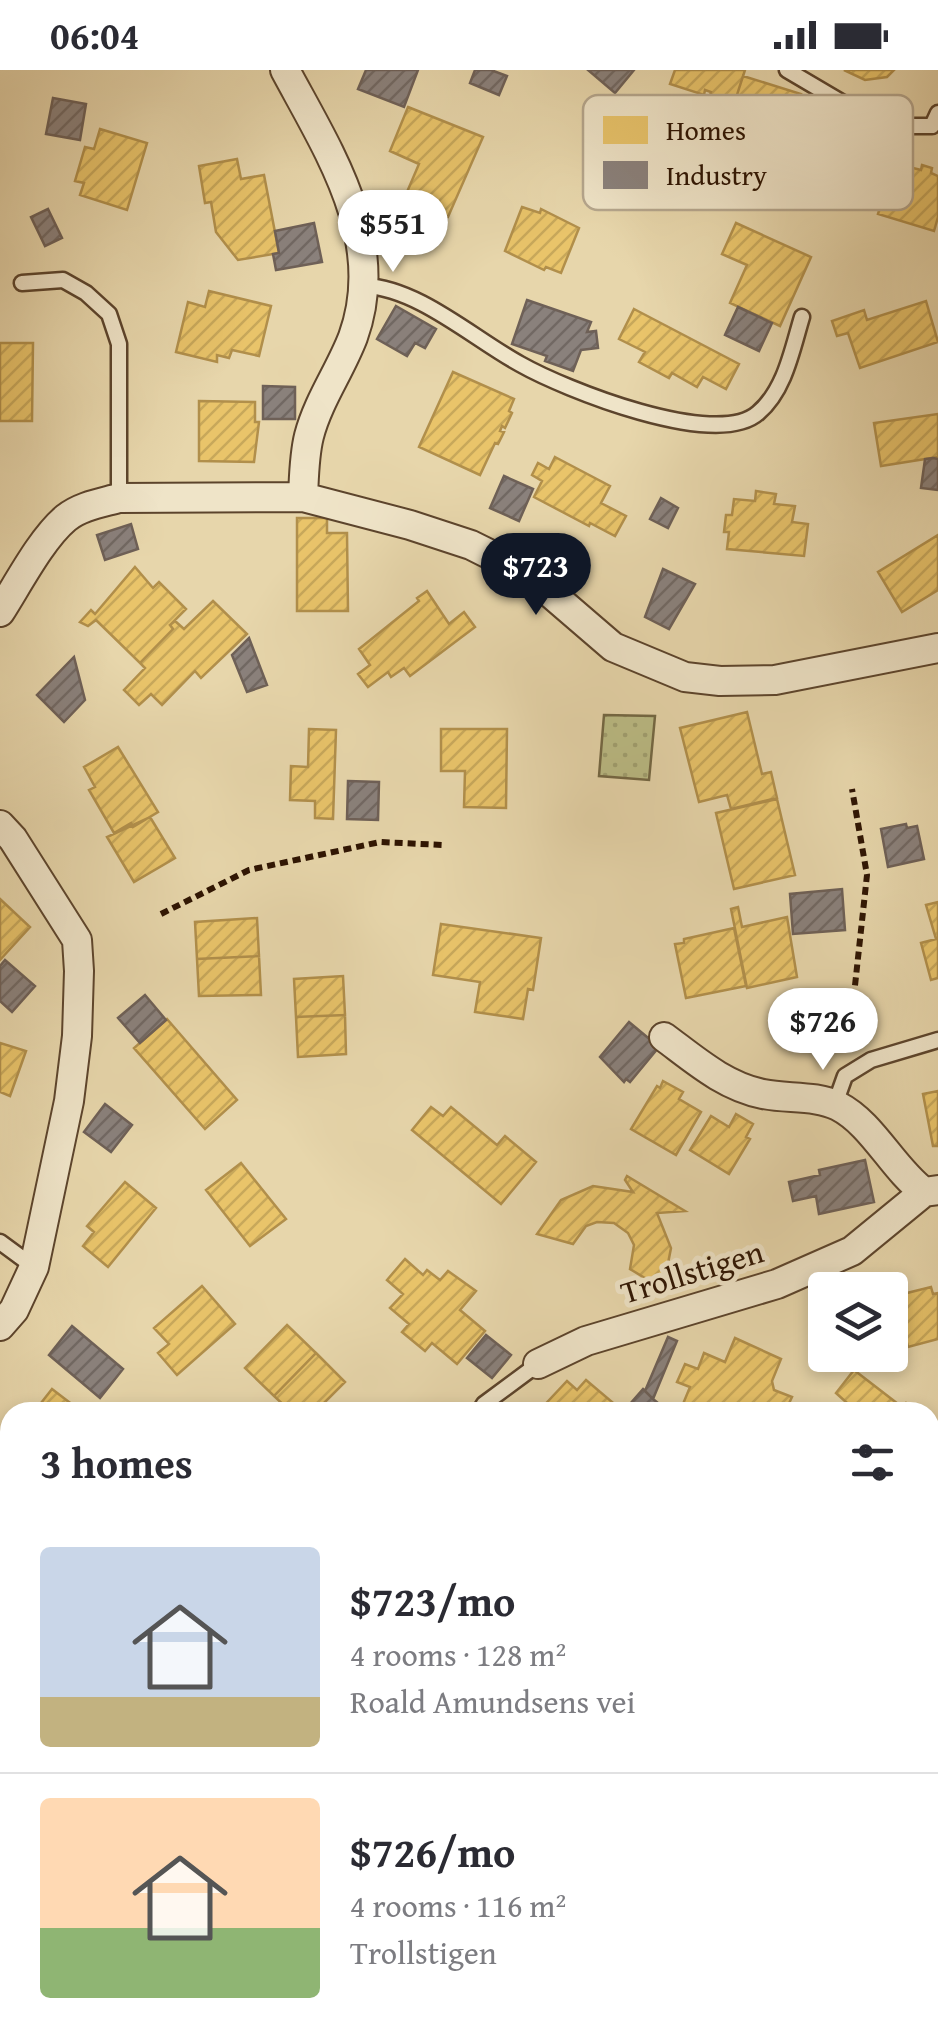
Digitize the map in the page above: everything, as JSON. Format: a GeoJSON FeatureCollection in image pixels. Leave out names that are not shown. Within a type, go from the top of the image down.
{"type":"FeatureCollection","features":[{"type":"Feature","properties":{"kind":"street"},"geometry":{"type":"LineString","coordinates":[[285,70],[348,193],[361,245],[365,286],[350,343],[308,438],[302,498]]}},
{"type":"Feature","properties":{"kind":"street"},"geometry":{"type":"LineString","coordinates":[[0,612],[36,555],[65,519],[90,505],[119,498],[302,498],[352,508],[471,546],[526,572],[613,647],[685,677],[774,680],[938,648]]}},
{"type":"Feature","properties":{"kind":"street"},"geometry":{"type":"LineString","coordinates":[[0,825],[13,839],[77,940],[76,1036],[69,1101],[34,1267],[14,1310],[0,1326]]}},
{"type":"Feature","properties":{"kind":"street"},"geometry":{"type":"LineString","coordinates":[[664,1037],[723,1081],[762,1094],[835,1104]]}},
{"type":"Feature","properties":{"kind":"street","name":"Trollstigen"},"geometry":{"type":"LineString","coordinates":[[538,1364],[586,1341],[777,1284],[837,1258],[890,1224],[931,1191],[904,1177],[857,1118],[835,1104]]}},
{"type":"Feature","properties":{"kind":"lane"},"geometry":{"type":"LineString","coordinates":[[787,70],[829,95]]}},
{"type":"Feature","properties":{"kind":"lane"},"geometry":{"type":"LineString","coordinates":[[22,283],[62,280],[109,314],[119,344],[119,498]]}},
{"type":"Feature","properties":{"kind":"lane"},"geometry":{"type":"LineString","coordinates":[[365,286],[396,291],[556,382],[694,425],[737,424],[760,412],[785,372],[802,318]]}},
{"type":"Feature","properties":{"kind":"lane"},"geometry":{"type":"LineString","coordinates":[[835,1104],[845,1076],[871,1060],[938,1040]]}},
{"type":"Feature","properties":{"kind":"lane"},"geometry":{"type":"LineString","coordinates":[[0,1242],[34,1267]]}},
{"type":"Feature","properties":{"kind":"lane","name":"Trollstigen"},"geometry":{"type":"LineString","coordinates":[[487,1402],[538,1364]]}},
{"type":"Feature","properties":{"kind":"path"},"geometry":{"type":"LineString","coordinates":[[845,1076],[867,875],[852,789]]}},
{"type":"Feature","properties":{"kind":"path"},"geometry":{"type":"LineString","coordinates":[[161,914],[250,870],[380,842],[443,844]]}},
{"type":"Feature","properties":{"kind":"green space"},"geometry":{"type":"Polygon","coordinates":[[[604,715],[655,716],[649,780],[599,776],[604,715]]]}},
{"type":"Feature","properties":{"kind":"building: Homes"},"geometry":{"type":"Polygon","coordinates":[[[675,70],[745,70],[737,95],[710,95],[705,90],[704,95],[670,84],[675,70]]]}},
{"type":"Feature","properties":{"kind":"building: Homes"},"geometry":{"type":"Polygon","coordinates":[[[844,70],[894,70],[887,77],[865,80],[844,70]]]}},
{"type":"Feature","properties":{"kind":"building: Homes"},"geometry":{"type":"Polygon","coordinates":[[[743,76],[801,94],[801,95],[737,95],[743,76]]]}},
{"type":"Feature","properties":{"kind":"building: Homes"},"geometry":{"type":"Polygon","coordinates":[[[408,107],[483,137],[448,217],[404,199],[419,164],[390,151],[408,107]]]}},
{"type":"Feature","properties":{"kind":"building: Homes"},"geometry":{"type":"Polygon","coordinates":[[[100,129],[147,143],[127,210],[80,195],[84,183],[75,181],[85,147],[94,149],[100,129]]]}},
{"type":"Feature","properties":{"kind":"building: Homes"},"geometry":{"type":"Polygon","coordinates":[[[237,159],[241,179],[264,175],[279,253],[238,260],[216,232],[211,202],[205,203],[199,166],[237,159]]]}},
{"type":"Feature","properties":{"kind":"building: Homes"},"geometry":{"type":"Polygon","coordinates":[[[922,165],[932,168],[931,173],[938,176],[934,231],[878,214],[879,210],[913,210],[913,168],[921,170],[922,165]]]}},
{"type":"Feature","properties":{"kind":"building: Homes"},"geometry":{"type":"Polygon","coordinates":[[[522,207],[540,213],[541,209],[579,228],[561,273],[546,267],[544,270],[505,251],[522,207]]]}},
{"type":"Feature","properties":{"kind":"building: Homes"},"geometry":{"type":"Polygon","coordinates":[[[736,223],[811,257],[780,326],[730,303],[747,265],[722,254],[736,223]]]}},
{"type":"Feature","properties":{"kind":"building: Homes"},"geometry":{"type":"Polygon","coordinates":[[[209,291],[271,306],[259,356],[232,350],[229,358],[217,355],[217,362],[176,352],[188,302],[205,307],[209,291]]]}},
{"type":"Feature","properties":{"kind":"building: Homes"},"geometry":{"type":"Polygon","coordinates":[[[926,301],[938,342],[860,368],[848,333],[837,336],[832,321],[864,310],[867,320],[926,301]]]}},
{"type":"Feature","properties":{"kind":"building: Homes"},"geometry":{"type":"Polygon","coordinates":[[[634,309],[739,364],[726,389],[703,377],[697,387],[639,362],[645,352],[619,339],[634,309]]]}},
{"type":"Feature","properties":{"kind":"building: Homes"},"geometry":{"type":"Polygon","coordinates":[[[0,343],[33,343],[32,421],[0,421],[0,343]]]}},
{"type":"Feature","properties":{"kind":"building: Homes"},"geometry":{"type":"Polygon","coordinates":[[[453,372],[514,399],[509,411],[512,413],[500,431],[504,432],[480,475],[419,447],[453,372]]]}},
{"type":"Feature","properties":{"kind":"building: Homes"},"geometry":{"type":"Polygon","coordinates":[[[199,401],[255,402],[255,422],[259,422],[254,462],[199,461],[199,401]]]}},
{"type":"Feature","properties":{"kind":"building: Homes"},"geometry":{"type":"Polygon","coordinates":[[[938,414],[938,457],[881,466],[874,423],[938,414]]]}},
{"type":"Feature","properties":{"kind":"building: Homes"},"geometry":{"type":"Polygon","coordinates":[[[555,457],[610,486],[601,503],[626,516],[615,536],[534,497],[542,481],[532,475],[538,463],[549,469],[555,457]]]}},
{"type":"Feature","properties":{"kind":"building: Homes"},"geometry":{"type":"Polygon","coordinates":[[[756,491],[776,494],[774,504],[795,506],[792,522],[808,524],[804,556],[727,549],[726,515],[732,515],[734,499],[755,501],[756,491]]]}},
{"type":"Feature","properties":{"kind":"building: Homes"},"geometry":{"type":"Polygon","coordinates":[[[297,518],[327,518],[327,533],[347,533],[348,611],[297,611],[297,518]]]}},
{"type":"Feature","properties":{"kind":"building: Homes"},"geometry":{"type":"Polygon","coordinates":[[[938,535],[938,590],[902,612],[878,572],[938,535]]]}},
{"type":"Feature","properties":{"kind":"building: Homes"},"geometry":{"type":"Polygon","coordinates":[[[135,567],[153,588],[159,582],[186,609],[170,625],[173,629],[140,663],[96,620],[88,626],[80,622],[91,610],[95,614],[135,567]]]}},
{"type":"Feature","properties":{"kind":"building: Homes"},"geometry":{"type":"Polygon","coordinates":[[[427,591],[449,624],[464,612],[475,627],[410,676],[404,668],[391,677],[388,672],[368,687],[358,674],[370,665],[359,649],[427,591]]]}},
{"type":"Feature","properties":{"kind":"building: Homes"},"geometry":{"type":"Polygon","coordinates":[[[213,601],[247,634],[201,678],[195,671],[162,705],[151,694],[139,705],[124,690],[145,668],[140,663],[173,629],[170,625],[175,621],[184,629],[213,601]]]}},
{"type":"Feature","properties":{"kind":"building: Homes"},"geometry":{"type":"Polygon","coordinates":[[[747,712],[762,774],[771,772],[777,798],[731,809],[727,795],[699,802],[680,728],[747,712]]]}},
{"type":"Feature","properties":{"kind":"building: Homes"},"geometry":{"type":"Polygon","coordinates":[[[309,729],[336,730],[333,819],[315,818],[315,801],[290,800],[291,766],[308,767],[309,729]]]}},
{"type":"Feature","properties":{"kind":"building: Homes"},"geometry":{"type":"Polygon","coordinates":[[[441,729],[507,729],[506,808],[464,807],[465,771],[441,771],[441,729]]]}},
{"type":"Feature","properties":{"kind":"building: Homes"},"geometry":{"type":"Polygon","coordinates":[[[118,747],[158,812],[114,833],[89,790],[95,787],[84,767],[118,747]]]}},
{"type":"Feature","properties":{"kind":"building: Homes"},"geometry":{"type":"Polygon","coordinates":[[[777,799],[795,875],[734,889],[716,813],[777,799]]]}},
{"type":"Feature","properties":{"kind":"building: Homes"},"geometry":{"type":"Polygon","coordinates":[[[150,817],[175,858],[134,882],[107,837],[150,817]]]}},
{"type":"Feature","properties":{"kind":"building: Homes"},"geometry":{"type":"Polygon","coordinates":[[[0,899],[30,927],[0,960],[0,899]]]}},
{"type":"Feature","properties":{"kind":"building: Homes"},"geometry":{"type":"Polygon","coordinates":[[[938,902],[938,978],[931,980],[921,943],[936,939],[926,905],[938,902]]]}},
{"type":"Feature","properties":{"kind":"building: Homes"},"geometry":{"type":"Polygon","coordinates":[[[738,907],[742,927],[787,917],[797,977],[747,988],[731,909],[738,907]]]}},
{"type":"Feature","properties":{"kind":"building: Homes"},"geometry":{"type":"Polygon","coordinates":[[[257,918],[259,956],[197,959],[195,922],[257,918]]]}},
{"type":"Feature","properties":{"kind":"building: Homes"},"geometry":{"type":"Polygon","coordinates":[[[441,924],[541,938],[533,990],[528,989],[523,1019],[475,1012],[480,982],[433,975],[441,924]]]}},
{"type":"Feature","properties":{"kind":"building: Homes"},"geometry":{"type":"Polygon","coordinates":[[[734,928],[746,986],[686,998],[675,944],[734,928]]]}},
{"type":"Feature","properties":{"kind":"building: Homes"},"geometry":{"type":"Polygon","coordinates":[[[259,956],[261,995],[199,996],[197,959],[259,956]]]}},
{"type":"Feature","properties":{"kind":"building: Homes"},"geometry":{"type":"Polygon","coordinates":[[[343,976],[345,1015],[296,1017],[294,979],[343,976]]]}},
{"type":"Feature","properties":{"kind":"building: Homes"},"geometry":{"type":"Polygon","coordinates":[[[345,1015],[346,1054],[298,1057],[296,1017],[345,1015]]]}},
{"type":"Feature","properties":{"kind":"building: Homes"},"geometry":{"type":"Polygon","coordinates":[[[167,1019],[237,1100],[205,1129],[134,1048],[167,1019]]]}},
{"type":"Feature","properties":{"kind":"building: Homes"},"geometry":{"type":"Polygon","coordinates":[[[0,1043],[26,1051],[10,1096],[0,1092],[0,1043]]]}},
{"type":"Feature","properties":{"kind":"building: Homes"},"geometry":{"type":"Polygon","coordinates":[[[663,1081],[683,1092],[679,1099],[701,1112],[676,1155],[631,1129],[663,1081]]]}},
{"type":"Feature","properties":{"kind":"building: Homes"},"geometry":{"type":"Polygon","coordinates":[[[938,1091],[938,1146],[933,1146],[923,1094],[938,1091]]]}},
{"type":"Feature","properties":{"kind":"building: Homes"},"geometry":{"type":"Polygon","coordinates":[[[431,1107],[443,1116],[451,1107],[497,1145],[505,1136],[536,1162],[501,1204],[412,1130],[431,1107]]]}},
{"type":"Feature","properties":{"kind":"building: Homes"},"geometry":{"type":"Polygon","coordinates":[[[736,1114],[753,1124],[746,1137],[750,1139],[729,1174],[690,1150],[711,1116],[729,1127],[736,1114]]]}},
{"type":"Feature","properties":{"kind":"building: Homes"},"geometry":{"type":"Polygon","coordinates":[[[241,1163],[286,1219],[250,1246],[206,1190],[241,1163]]]}},
{"type":"Feature","properties":{"kind":"building: Homes"},"geometry":{"type":"Polygon","coordinates":[[[627,1176],[685,1211],[657,1213],[671,1248],[663,1289],[630,1269],[634,1245],[628,1233],[614,1223],[586,1226],[573,1244],[537,1234],[561,1200],[593,1186],[633,1192],[625,1180],[627,1176]]]}},
{"type":"Feature","properties":{"kind":"building: Homes"},"geometry":{"type":"Polygon","coordinates":[[[125,1182],[156,1208],[108,1267],[83,1246],[94,1232],[87,1226],[125,1182]]]}},
{"type":"Feature","properties":{"kind":"building: Homes"},"geometry":{"type":"Polygon","coordinates":[[[405,1259],[423,1275],[427,1270],[440,1280],[448,1271],[476,1291],[460,1310],[485,1331],[457,1364],[432,1343],[425,1351],[402,1332],[409,1324],[390,1308],[403,1294],[387,1280],[405,1259]]]}},
{"type":"Feature","properties":{"kind":"building: Homes"},"geometry":{"type":"Polygon","coordinates":[[[202,1286],[235,1324],[177,1375],[158,1353],[169,1344],[154,1328],[202,1286]]]}},
{"type":"Feature","properties":{"kind":"building: Homes"},"geometry":{"type":"Polygon","coordinates":[[[931,1287],[933,1294],[938,1293],[938,1339],[908,1347],[908,1293],[931,1287]]]}},
{"type":"Feature","properties":{"kind":"building: Homes"},"geometry":{"type":"Polygon","coordinates":[[[287,1325],[316,1353],[274,1396],[245,1368],[287,1325]]]}},
{"type":"Feature","properties":{"kind":"building: Homes"},"geometry":{"type":"Polygon","coordinates":[[[735,1338],[781,1359],[772,1381],[774,1390],[792,1397],[790,1402],[684,1402],[690,1387],[677,1382],[685,1364],[698,1369],[704,1353],[725,1362],[735,1338]]]}},
{"type":"Feature","properties":{"kind":"building: Homes"},"geometry":{"type":"Polygon","coordinates":[[[316,1353],[345,1382],[325,1402],[280,1402],[274,1396],[316,1353]]]}},
{"type":"Feature","properties":{"kind":"building: Homes"},"geometry":{"type":"Polygon","coordinates":[[[857,1372],[896,1402],[846,1402],[836,1393],[857,1372]]]}},
{"type":"Feature","properties":{"kind":"building: Homes"},"geometry":{"type":"Polygon","coordinates":[[[586,1380],[612,1402],[547,1402],[567,1381],[577,1390],[586,1380]]]}},
{"type":"Feature","properties":{"kind":"building: Homes"},"geometry":{"type":"Polygon","coordinates":[[[52,1389],[69,1402],[42,1402],[52,1389]]]}},
{"type":"Feature","properties":{"kind":"building: Industry"},"geometry":{"type":"Polygon","coordinates":[[[366,70],[418,70],[404,107],[358,89],[366,70]]]}},
{"type":"Feature","properties":{"kind":"building: Industry"},"geometry":{"type":"Polygon","coordinates":[[[475,70],[507,76],[499,95],[470,83],[475,70]]]}},
{"type":"Feature","properties":{"kind":"building: Industry"},"geometry":{"type":"Polygon","coordinates":[[[588,70],[634,70],[615,93],[588,70]]]}},
{"type":"Feature","properties":{"kind":"building: Industry"},"geometry":{"type":"Polygon","coordinates":[[[53,98],[86,104],[80,140],[46,134],[53,98]]]}},
{"type":"Feature","properties":{"kind":"building: Industry"},"geometry":{"type":"Polygon","coordinates":[[[48,209],[62,238],[45,246],[31,217],[48,209]]]}},
{"type":"Feature","properties":{"kind":"building: Industry"},"geometry":{"type":"Polygon","coordinates":[[[314,223],[322,262],[276,270],[273,254],[279,253],[275,231],[314,223]]]}},
{"type":"Feature","properties":{"kind":"building: Industry"},"geometry":{"type":"Polygon","coordinates":[[[527,300],[591,322],[587,332],[596,331],[598,348],[581,350],[573,371],[545,361],[547,356],[512,344],[527,300]]]}},
{"type":"Feature","properties":{"kind":"building: Industry"},"geometry":{"type":"Polygon","coordinates":[[[396,306],[436,329],[425,348],[415,343],[407,356],[377,339],[396,306]]]}},
{"type":"Feature","properties":{"kind":"building: Industry"},"geometry":{"type":"Polygon","coordinates":[[[738,307],[772,323],[759,351],[725,335],[738,307]]]}},
{"type":"Feature","properties":{"kind":"building: Industry"},"geometry":{"type":"Polygon","coordinates":[[[263,386],[295,387],[295,419],[263,419],[263,386]]]}},
{"type":"Feature","properties":{"kind":"building: Industry"},"geometry":{"type":"Polygon","coordinates":[[[925,459],[938,459],[938,490],[921,488],[925,459]]]}},
{"type":"Feature","properties":{"kind":"building: Industry"},"geometry":{"type":"Polygon","coordinates":[[[504,476],[533,489],[519,521],[490,508],[504,476]]]}},
{"type":"Feature","properties":{"kind":"building: Industry"},"geometry":{"type":"Polygon","coordinates":[[[661,498],[678,508],[668,528],[650,519],[661,498]]]}},
{"type":"Feature","properties":{"kind":"building: Industry"},"geometry":{"type":"Polygon","coordinates":[[[131,524],[138,549],[105,560],[97,535],[131,524]]]}},
{"type":"Feature","properties":{"kind":"building: Industry"},"geometry":{"type":"Polygon","coordinates":[[[663,569],[695,584],[669,629],[645,617],[663,569]]]}},
{"type":"Feature","properties":{"kind":"building: Industry"},"geometry":{"type":"Polygon","coordinates":[[[249,638],[267,685],[247,692],[232,655],[249,638]]]}},
{"type":"Feature","properties":{"kind":"building: Industry"},"geometry":{"type":"Polygon","coordinates":[[[74,657],[85,700],[64,722],[37,695],[74,657]]]}},
{"type":"Feature","properties":{"kind":"building: Industry"},"geometry":{"type":"Polygon","coordinates":[[[348,781],[379,782],[378,820],[347,819],[348,781]]]}},
{"type":"Feature","properties":{"kind":"building: Industry"},"geometry":{"type":"Polygon","coordinates":[[[906,824],[907,828],[917,826],[924,859],[888,867],[881,829],[906,824]]]}},
{"type":"Feature","properties":{"kind":"building: Industry"},"geometry":{"type":"Polygon","coordinates":[[[842,889],[845,930],[793,934],[790,894],[842,889]]]}},
{"type":"Feature","properties":{"kind":"building: Industry"},"geometry":{"type":"Polygon","coordinates":[[[5,960],[35,986],[12,1012],[0,1001],[0,966],[5,960]]]}},
{"type":"Feature","properties":{"kind":"building: Industry"},"geometry":{"type":"Polygon","coordinates":[[[145,995],[166,1020],[140,1043],[118,1018],[145,995]]]}},
{"type":"Feature","properties":{"kind":"building: Industry"},"geometry":{"type":"Polygon","coordinates":[[[629,1022],[659,1047],[630,1082],[624,1082],[600,1057],[629,1022]]]}},
{"type":"Feature","properties":{"kind":"building: Industry"},"geometry":{"type":"Polygon","coordinates":[[[105,1104],[132,1125],[111,1152],[84,1132],[105,1104]]]}},
{"type":"Feature","properties":{"kind":"building: Industry"},"geometry":{"type":"Polygon","coordinates":[[[865,1160],[874,1202],[819,1214],[816,1196],[793,1201],[789,1182],[820,1175],[819,1170],[865,1160]]]}},
{"type":"Feature","properties":{"kind":"building: Industry"},"geometry":{"type":"Polygon","coordinates":[[[72,1326],[123,1369],[100,1398],[49,1355],[72,1326]]]}},
{"type":"Feature","properties":{"kind":"building: Industry"},"geometry":{"type":"Polygon","coordinates":[[[486,1335],[511,1355],[492,1378],[467,1358],[486,1335]]]}},
{"type":"Feature","properties":{"kind":"building: Industry"},"geometry":{"type":"Polygon","coordinates":[[[668,1337],[677,1341],[653,1399],[645,1391],[668,1337]]]}},
{"type":"Feature","properties":{"kind":"building: Industry"},"geometry":{"type":"Polygon","coordinates":[[[643,1389],[657,1402],[632,1402],[643,1389]]]}}]}
